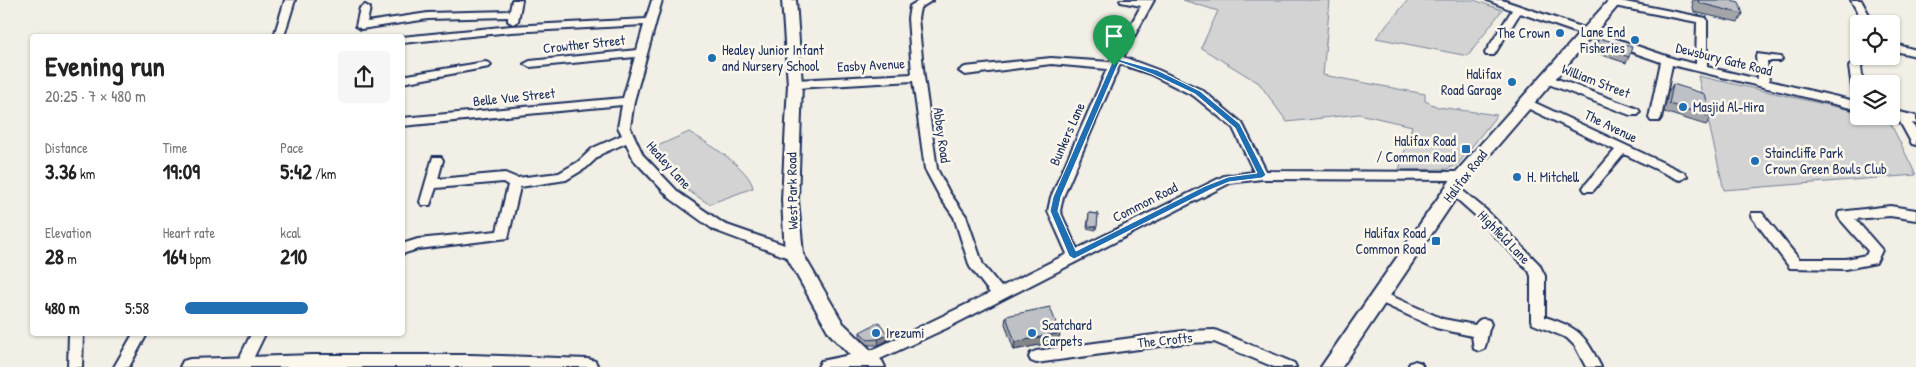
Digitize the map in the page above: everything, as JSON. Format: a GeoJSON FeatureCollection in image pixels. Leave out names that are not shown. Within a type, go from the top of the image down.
{"type":"FeatureCollection","features":[{"type":"Feature","properties":{"kind":"main road","name":"West Park Road"},"geometry":{"type":"LineString","coordinates":[[789,0],[795,84],[790,200],[794,254],[836,328],[871,363]]}},
{"type":"Feature","properties":{"kind":"main road","name":"Halifax Road"},"geometry":{"type":"LineString","coordinates":[[1331,367],[1458,183],[1585,33],[1615,1]]}},
{"type":"Feature","properties":{"kind":"main road"},"geometry":{"type":"LineString","coordinates":[[828,367],[871,363]]}},
{"type":"Feature","properties":{"kind":"main road"},"geometry":{"type":"LineString","coordinates":[[190,367],[243,365],[588,367]]}},
{"type":"Feature","properties":{"kind":"street"},"geometry":{"type":"LineString","coordinates":[[280,34],[290,0]]}},
{"type":"Feature","properties":{"kind":"street"},"geometry":{"type":"LineString","coordinates":[[511,29],[517,0]]}},
{"type":"Feature","properties":{"kind":"street","name":"Healey Lane"},"geometry":{"type":"LineString","coordinates":[[657,0],[628,101],[624,127],[638,157],[675,196],[719,227],[794,254]]}},
{"type":"Feature","properties":{"kind":"street","name":"Abbey Road"},"geometry":{"type":"LineString","coordinates":[[928,0],[915,6],[913,18],[918,77],[931,169],[944,194],[960,216],[977,267],[999,294]]}},
{"type":"Feature","properties":{"kind":"street"},"geometry":{"type":"LineString","coordinates":[[1125,0],[1147,2]]}},
{"type":"Feature","properties":{"kind":"street","name":"Dewsbury Gate Road"},"geometry":{"type":"LineString","coordinates":[[1492,0],[1585,33],[1701,70],[1850,104]]}},
{"type":"Feature","properties":{"kind":"street"},"geometry":{"type":"LineString","coordinates":[[1856,0],[1865,15]]}},
{"type":"Feature","properties":{"kind":"street"},"geometry":{"type":"LineString","coordinates":[[1615,1],[1702,20],[1701,70]]}},
{"type":"Feature","properties":{"kind":"street","name":"Bunkers Lane"},"geometry":{"type":"LineString","coordinates":[[1074,256],[1054,211],[1057,197],[1115,62],[1147,2]]}},
{"type":"Feature","properties":{"kind":"street"},"geometry":{"type":"LineString","coordinates":[[365,8],[361,26],[428,16],[514,14]]}},
{"type":"Feature","properties":{"kind":"street"},"geometry":{"type":"LineString","coordinates":[[1490,53],[1518,9]]}},
{"type":"Feature","properties":{"kind":"street"},"geometry":{"type":"LineString","coordinates":[[405,40],[511,29],[650,22]]}},
{"type":"Feature","properties":{"kind":"street"},"geometry":{"type":"LineString","coordinates":[[1900,49],[1916,53]]}},
{"type":"Feature","properties":{"kind":"street","name":"Crowther Street"},"geometry":{"type":"LineString","coordinates":[[530,64],[642,53]]}},
{"type":"Feature","properties":{"kind":"street"},"geometry":{"type":"LineString","coordinates":[[1764,84],[1761,56],[1776,59]]}},
{"type":"Feature","properties":{"kind":"street"},"geometry":{"type":"LineString","coordinates":[[1655,118],[1667,60]]}},
{"type":"Feature","properties":{"kind":"street"},"geometry":{"type":"LineString","coordinates":[[965,71],[1051,61],[1115,62],[1154,72],[1198,93],[1238,126],[1262,175]]}},
{"type":"Feature","properties":{"kind":"street"},"geometry":{"type":"LineString","coordinates":[[405,79],[485,65]]}},
{"type":"Feature","properties":{"kind":"street","name":"Easby Avenue"},"geometry":{"type":"LineString","coordinates":[[795,84],[918,77]]}},
{"type":"Feature","properties":{"kind":"street","name":"William Street"},"geometry":{"type":"LineString","coordinates":[[1547,79],[1634,112]]}},
{"type":"Feature","properties":{"kind":"street","name":"Belle Vue Street"},"geometry":{"type":"LineString","coordinates":[[405,122],[628,101]]}},
{"type":"Feature","properties":{"kind":"street","name":"The Avenue"},"geometry":{"type":"LineString","coordinates":[[1527,102],[1682,176]]}},
{"type":"Feature","properties":{"kind":"street"},"geometry":{"type":"LineString","coordinates":[[1900,116],[1916,120]]}},
{"type":"Feature","properties":{"kind":"street"},"geometry":{"type":"LineString","coordinates":[[1900,119],[1916,141]]}},
{"type":"Feature","properties":{"kind":"street"},"geometry":{"type":"LineString","coordinates":[[431,184],[505,177],[515,183],[562,177],[582,165],[596,151],[629,137]]}},
{"type":"Feature","properties":{"kind":"street"},"geometry":{"type":"LineString","coordinates":[[1589,188],[1622,149]]}},
{"type":"Feature","properties":{"kind":"street"},"geometry":{"type":"LineString","coordinates":[[426,202],[438,160]]}},
{"type":"Feature","properties":{"kind":"street","name":"Common Road"},"geometry":{"type":"LineString","coordinates":[[871,363],[999,294],[1208,188],[1228,180],[1262,175],[1458,183]]}},
{"type":"Feature","properties":{"kind":"street"},"geometry":{"type":"LineString","coordinates":[[405,252],[418,244],[503,235],[515,183]]}},
{"type":"Feature","properties":{"kind":"street","name":"Highfield Lane"},"geometry":{"type":"LineString","coordinates":[[1458,183],[1481,213],[1534,268],[1538,276],[1538,320],[1571,332],[1580,341],[1587,364]]}},
{"type":"Feature","properties":{"kind":"street"},"geometry":{"type":"LineString","coordinates":[[1757,216],[1795,264],[1846,264],[1871,259],[1874,250],[1844,215],[1890,211],[1916,215]]}},
{"type":"Feature","properties":{"kind":"street"},"geometry":{"type":"LineString","coordinates":[[1380,296],[1441,324],[1481,334]]}},
{"type":"Feature","properties":{"kind":"street"},"geometry":{"type":"LineString","coordinates":[[75,367],[76,336]]}},
{"type":"Feature","properties":{"kind":"street"},"geometry":{"type":"LineString","coordinates":[[121,367],[139,336]]}},
{"type":"Feature","properties":{"kind":"street"},"geometry":{"type":"LineString","coordinates":[[243,365],[257,336]]}},
{"type":"Feature","properties":{"kind":"street","name":"The Crofts"},"geometry":{"type":"LineString","coordinates":[[1036,357],[1183,337],[1215,336],[1289,367]]}},
{"type":"Feature","properties":{"kind":"shaded area"},"geometry":{"type":"Polygon","coordinates":[[[1183,0],[1330,0],[1323,75],[1425,94],[1425,101],[1438,107],[1497,115],[1457,165],[1447,169],[1399,170],[1412,126],[1359,114],[1287,122],[1259,83],[1201,48],[1218,11],[1183,0]]]}},
{"type":"Feature","properties":{"kind":"shaded area"},"geometry":{"type":"Polygon","coordinates":[[[1408,0],[1474,0],[1502,10],[1468,56],[1376,38],[1408,0]]]}},
{"type":"Feature","properties":{"kind":"shaded area"},"geometry":{"type":"Polygon","coordinates":[[[1698,76],[1850,110],[1850,125],[1891,125],[1916,175],[1724,190],[1698,76]]]}},
{"type":"Feature","properties":{"kind":"shaded area"},"geometry":{"type":"Polygon","coordinates":[[[689,132],[736,164],[750,180],[753,188],[709,204],[684,188],[653,148],[689,132]]]}},
{"type":"Feature","properties":{"kind":"building"},"geometry":{"type":"Polygon","coordinates":[[[1698,0],[1731,0],[1739,2],[1743,14],[1699,3],[1698,0]]]}},
{"type":"Feature","properties":{"kind":"building"},"geometry":{"type":"Polygon","coordinates":[[[1599,38],[1632,47],[1629,57],[1596,46],[1599,38]]]}},
{"type":"Feature","properties":{"kind":"building"},"geometry":{"type":"Polygon","coordinates":[[[1673,84],[1705,94],[1712,117],[1669,104],[1673,84]]]}},
{"type":"Feature","properties":{"kind":"building"},"geometry":{"type":"Polygon","coordinates":[[[1089,213],[1098,214],[1097,227],[1088,226],[1089,213]]]}},
{"type":"Feature","properties":{"kind":"building","name":"Scatchard Carpets"},"geometry":{"type":"Polygon","coordinates":[[[1050,307],[1060,333],[1015,342],[1006,316],[1050,307]]]}},
{"type":"Feature","properties":{"kind":"building"},"geometry":{"type":"Polygon","coordinates":[[[879,322],[888,335],[868,340],[860,332],[879,322]]]}},
{"type":"Feature","properties":{"kind":"place","name":"The Crown"},"geometry":{"type":"Point","coordinates":[1560,33]}},
{"type":"Feature","properties":{"kind":"place","name":"Lane End Fisheries"},"geometry":{"type":"Point","coordinates":[1635,40]}},
{"type":"Feature","properties":{"kind":"place","name":"Healey Junior Infant and Nursery School"},"geometry":{"type":"Point","coordinates":[712,58]}},
{"type":"Feature","properties":{"kind":"place","name":"Halifax Road Garage"},"geometry":{"type":"Point","coordinates":[1512,82]}},
{"type":"Feature","properties":{"kind":"place","name":"Masjid Al-Hira"},"geometry":{"type":"Point","coordinates":[1683,107]}},
{"type":"Feature","properties":{"kind":"place","name":"Halifax Road / Common Road"},"geometry":{"type":"Point","coordinates":[1466,149]}},
{"type":"Feature","properties":{"kind":"place","name":"Staincliffe Park Crown Green Bowls Club"},"geometry":{"type":"Point","coordinates":[1755,161]}},
{"type":"Feature","properties":{"kind":"place","name":"H. Mitchell"},"geometry":{"type":"Point","coordinates":[1517,177]}},
{"type":"Feature","properties":{"kind":"place","name":"Halifax Road Common Road"},"geometry":{"type":"Point","coordinates":[1436,241]}},
{"type":"Feature","properties":{"kind":"place","name":"Irezumi"},"geometry":{"type":"Point","coordinates":[876,333]}},
{"type":"Feature","properties":{"kind":"place","name":"Scatchard Carpets"},"geometry":{"type":"Point","coordinates":[1032,333]}},
{"type":"Feature","properties":{"kind":"route"},"geometry":{"type":"LineString","coordinates":[[1117,59],[1154,72],[1198,93],[1238,126],[1262,175],[1228,180],[1208,188],[1074,256],[1054,211],[1063,181],[1114,66],[1117,59]]}}]}
